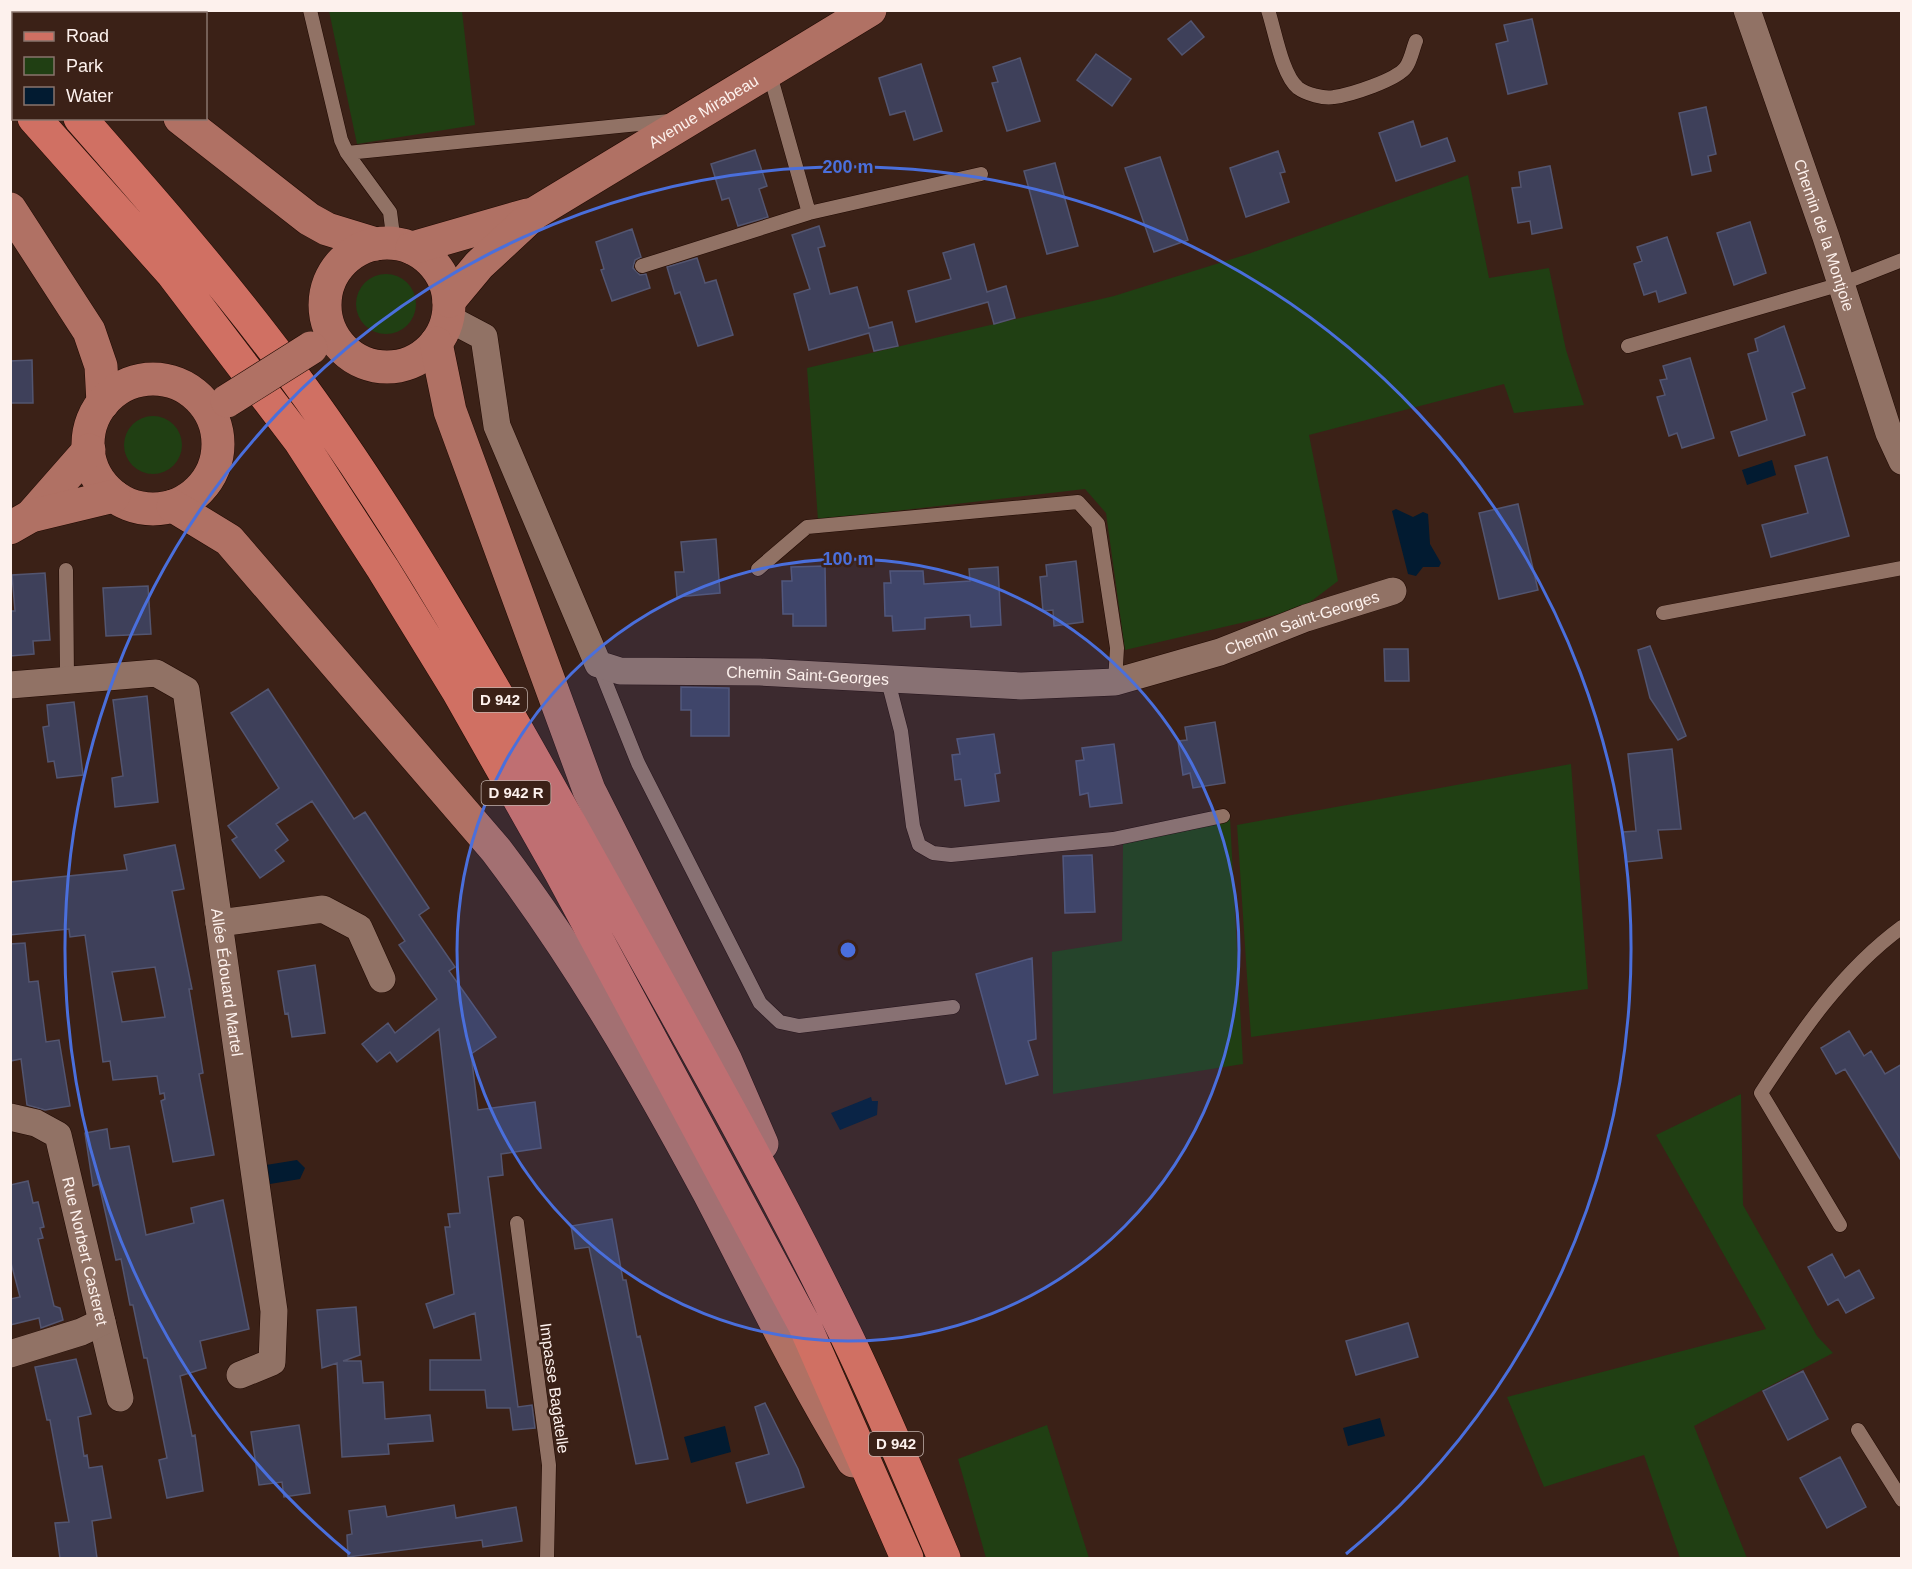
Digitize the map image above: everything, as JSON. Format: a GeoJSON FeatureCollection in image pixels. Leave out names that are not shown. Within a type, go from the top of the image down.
{"type":"FeatureCollection","features":[{"type":"Feature","properties":{"kind":"main road","name":"Avenue Mirabeau"},"geometry":{"type":"LineString","coordinates":[[535,213],[870,10]]}},
{"type":"Feature","properties":{"kind":"main road","name":"D 942 R"},"geometry":{"type":"LineString","coordinates":[[36,120],[172,273],[300,441],[383,568],[458,691],[560,871],[731,1184],[805,1326],[902,1545]]}},
{"type":"Feature","properties":{"kind":"main road","name":"D 942"},"geometry":{"type":"LineString","coordinates":[[82,120],[190,245],[286,366],[411,551],[479,662],[713,1078],[844,1331],[891,1432],[944,1558]]}},
{"type":"Feature","properties":{"kind":"main road"},"geometry":{"type":"LineString","coordinates":[[183,120],[309,219],[327,229],[394,245],[431,260],[444,279],[450,411],[589,790],[726,1061],[844,1331]]}},
{"type":"Feature","properties":{"kind":"main road"},"geometry":{"type":"LineString","coordinates":[[10,209],[89,331],[101,366],[103,403]]}},
{"type":"Feature","properties":{"kind":"main road"},"geometry":{"type":"LineString","coordinates":[[218,406],[322,341],[326,296],[332,278],[343,262],[358,250],[394,245],[535,213]]}},
{"type":"Feature","properties":{"kind":"main road"},"geometry":{"type":"LineString","coordinates":[[322,341],[343,348],[357,359],[373,366],[391,367],[408,363],[424,355],[479,265],[535,213]]}},
{"type":"Feature","properties":{"kind":"main road"},"geometry":{"type":"LineString","coordinates":[[149,379],[167,380],[183,386],[198,397],[218,406],[218,439],[214,467],[205,484],[190,498],[173,506],[153,509],[132,506],[114,496],[102,483],[93,468],[89,450],[89,433],[103,403],[116,391],[132,382],[149,379]]}},
{"type":"Feature","properties":{"kind":"main road"},"geometry":{"type":"LineString","coordinates":[[21,522],[89,450]]}},
{"type":"Feature","properties":{"kind":"main road"},"geometry":{"type":"LineString","coordinates":[[21,522],[114,496]]}},
{"type":"Feature","properties":{"kind":"main road"},"geometry":{"type":"LineString","coordinates":[[173,506],[229,540],[496,850],[536,903],[625,1041],[708,1193],[816,1401],[902,1545]]}},
{"type":"Feature","properties":{"kind":"street","name":"Chemin de la Montjoie"},"geometry":{"type":"LineString","coordinates":[[1747,10],[1841,284],[1889,433],[1902,461]]}},
{"type":"Feature","properties":{"kind":"street"},"geometry":{"type":"LineString","coordinates":[[445,321],[484,337],[497,426],[598,664]]}},
{"type":"Feature","properties":{"kind":"street","name":"Chemin Saint-Georges"},"geometry":{"type":"LineString","coordinates":[[598,664],[620,671],[760,672],[888,681],[1021,686],[1115,682],[1220,652],[1306,618],[1393,591]]}},
{"type":"Feature","properties":{"kind":"street","name":"Allée Édouard Martel"},"geometry":{"type":"LineString","coordinates":[[67,678],[156,673],[186,690],[274,1311],[272,1362],[240,1375]]}},
{"type":"Feature","properties":{"kind":"street"},"geometry":{"type":"LineString","coordinates":[[10,685],[67,678]]}},
{"type":"Feature","properties":{"kind":"street"},"geometry":{"type":"LineString","coordinates":[[219,923],[323,909],[359,928],[382,980]]}},
{"type":"Feature","properties":{"kind":"street","name":"Rue Norbert Casteret"},"geometry":{"type":"LineString","coordinates":[[10,1117],[36,1123],[58,1135],[102,1322],[81,1332],[10,1354]]}},
{"type":"Feature","properties":{"kind":"street"},"geometry":{"type":"LineString","coordinates":[[102,1322],[120,1398]]}},
{"type":"Feature","properties":{"kind":"lane"},"geometry":{"type":"LineString","coordinates":[[310,10],[341,140],[347,153],[390,212],[394,245]]}},
{"type":"Feature","properties":{"kind":"lane"},"geometry":{"type":"LineString","coordinates":[[1268,10],[1286,68],[1298,87],[1312,94],[1331,98],[1394,76],[1406,67],[1416,41]]}},
{"type":"Feature","properties":{"kind":"lane"},"geometry":{"type":"LineString","coordinates":[[769,70],[809,213]]}},
{"type":"Feature","properties":{"kind":"lane"},"geometry":{"type":"LineString","coordinates":[[347,153],[689,119]]}},
{"type":"Feature","properties":{"kind":"lane"},"geometry":{"type":"LineString","coordinates":[[642,266],[809,213],[981,174]]}},
{"type":"Feature","properties":{"kind":"lane"},"geometry":{"type":"LineString","coordinates":[[1628,346],[1841,284],[1902,260]]}},
{"type":"Feature","properties":{"kind":"lane"},"geometry":{"type":"LineString","coordinates":[[758,569],[807,527],[1078,502],[1098,524],[1117,648],[1115,682]]}},
{"type":"Feature","properties":{"kind":"lane"},"geometry":{"type":"LineString","coordinates":[[1662,613],[1902,568]]}},
{"type":"Feature","properties":{"kind":"lane"},"geometry":{"type":"LineString","coordinates":[[66,570],[67,678]]}},
{"type":"Feature","properties":{"kind":"lane"},"geometry":{"type":"LineString","coordinates":[[598,664],[638,763],[760,1003],[767,1010],[780,1022],[799,1026],[953,1007]]}},
{"type":"Feature","properties":{"kind":"lane"},"geometry":{"type":"LineString","coordinates":[[888,681],[901,731],[914,826],[919,845],[933,853],[951,855],[1113,838],[1223,816]]}},
{"type":"Feature","properties":{"kind":"lane"},"geometry":{"type":"LineString","coordinates":[[1840,1225],[1761,1093],[1809,1021],[1871,949],[1902,927]]}},
{"type":"Feature","properties":{"kind":"lane","name":"Impasse Bagatelle"},"geometry":{"type":"LineString","coordinates":[[517,1224],[549,1465],[547,1558]]}},
{"type":"Feature","properties":{"kind":"lane"},"geometry":{"type":"LineString","coordinates":[[1858,1430],[1902,1500]]}},
{"type":"Feature","properties":{"kind":"green space"},"geometry":{"type":"Polygon","coordinates":[[[329,11],[462,11],[475,125],[357,144],[329,11]]]}},
{"type":"Feature","properties":{"kind":"green space"},"geometry":{"type":"Polygon","coordinates":[[[1468,175],[1489,278],[1549,268],[1566,350],[1584,405],[1514,413],[1504,384],[1309,435],[1338,581],[1301,609],[1125,650],[1106,513],[1085,489],[818,520],[807,368],[1114,296],[1248,254],[1468,175]]]}},
{"type":"Feature","properties":{"kind":"green space"},"geometry":{"type":"Polygon","coordinates":[[[386,274],[407,283],[416,304],[407,325],[386,334],[365,325],[356,304],[365,283],[386,274]]]}},
{"type":"Feature","properties":{"kind":"green space"},"geometry":{"type":"Polygon","coordinates":[[[147,416],[159,416],[169,420],[178,429],[182,451],[174,466],[159,474],[147,474],[137,470],[128,461],[124,451],[124,439],[128,429],[137,420],[147,416]]]}},
{"type":"Feature","properties":{"kind":"green space"},"geometry":{"type":"Polygon","coordinates":[[[1571,764],[1588,989],[1251,1037],[1237,825],[1571,764]]]}},
{"type":"Feature","properties":{"kind":"green space"},"geometry":{"type":"Polygon","coordinates":[[[1230,818],[1243,1064],[1053,1094],[1052,952],[1122,941],[1123,840],[1230,818]]]}},
{"type":"Feature","properties":{"kind":"green space"},"geometry":{"type":"Polygon","coordinates":[[[1741,1094],[1743,1205],[1817,1336],[1833,1353],[1694,1426],[1747,1558],[1680,1558],[1644,1455],[1544,1487],[1507,1397],[1766,1329],[1656,1135],[1741,1094]]]}},
{"type":"Feature","properties":{"kind":"green space"},"geometry":{"type":"Polygon","coordinates":[[[1047,1425],[1089,1558],[986,1558],[958,1459],[1047,1425]]]}},
{"type":"Feature","properties":{"kind":"water"},"geometry":{"type":"Polygon","coordinates":[[[1772,460],[1776,475],[1747,485],[1742,470],[1772,460]]]}},
{"type":"Feature","properties":{"kind":"water"},"geometry":{"type":"Polygon","coordinates":[[[1396,509],[1413,517],[1423,512],[1428,514],[1430,544],[1441,563],[1439,567],[1423,567],[1416,576],[1408,574],[1392,511],[1396,509]]]}},
{"type":"Feature","properties":{"kind":"water"},"geometry":{"type":"Polygon","coordinates":[[[871,1097],[872,1101],[878,1101],[877,1115],[840,1130],[831,1113],[871,1097]]]}},
{"type":"Feature","properties":{"kind":"water"},"geometry":{"type":"Polygon","coordinates":[[[297,1160],[305,1168],[300,1179],[270,1184],[266,1165],[297,1160]]]}},
{"type":"Feature","properties":{"kind":"water"},"geometry":{"type":"Polygon","coordinates":[[[1380,1418],[1385,1436],[1348,1446],[1343,1428],[1380,1418]]]}},
{"type":"Feature","properties":{"kind":"water"},"geometry":{"type":"Polygon","coordinates":[[[725,1426],[731,1452],[691,1463],[684,1437],[725,1426]]]}},
{"type":"Feature","properties":{"kind":"building"},"geometry":{"type":"Polygon","coordinates":[[[1532,19],[1547,84],[1508,94],[1496,44],[1508,41],[1504,25],[1532,19]]]}},
{"type":"Feature","properties":{"kind":"building"},"geometry":{"type":"Polygon","coordinates":[[[1191,21],[1204,37],[1182,55],[1168,39],[1191,21]]]}},
{"type":"Feature","properties":{"kind":"building"},"geometry":{"type":"Polygon","coordinates":[[[1096,54],[1131,79],[1112,106],[1077,80],[1096,54]]]}},
{"type":"Feature","properties":{"kind":"building"},"geometry":{"type":"Polygon","coordinates":[[[1020,58],[1040,121],[1007,131],[992,83],[998,82],[993,67],[1020,58]]]}},
{"type":"Feature","properties":{"kind":"building"},"geometry":{"type":"Polygon","coordinates":[[[921,64],[942,131],[914,140],[905,111],[890,115],[879,78],[921,64]]]}},
{"type":"Feature","properties":{"kind":"building"},"geometry":{"type":"Polygon","coordinates":[[[1706,107],[1716,154],[1708,156],[1711,171],[1692,175],[1679,113],[1706,107]]]}},
{"type":"Feature","properties":{"kind":"building"},"geometry":{"type":"Polygon","coordinates":[[[1413,121],[1421,147],[1447,138],[1455,161],[1396,181],[1379,133],[1413,121]]]}},
{"type":"Feature","properties":{"kind":"building"},"geometry":{"type":"Polygon","coordinates":[[[755,150],[767,186],[759,189],[768,217],[738,226],[729,198],[722,200],[711,164],[755,150]]]}},
{"type":"Feature","properties":{"kind":"building"},"geometry":{"type":"Polygon","coordinates":[[[1278,151],[1285,172],[1280,173],[1289,202],[1246,217],[1230,168],[1278,151]]]}},
{"type":"Feature","properties":{"kind":"building"},"geometry":{"type":"Polygon","coordinates":[[[1160,157],[1188,240],[1154,252],[1125,168],[1160,157]]]}},
{"type":"Feature","properties":{"kind":"building"},"geometry":{"type":"Polygon","coordinates":[[[1055,163],[1078,246],[1047,254],[1024,171],[1055,163]]]}},
{"type":"Feature","properties":{"kind":"building"},"geometry":{"type":"Polygon","coordinates":[[[1550,166],[1562,228],[1532,234],[1530,221],[1518,223],[1512,188],[1521,187],[1519,172],[1550,166]]]}},
{"type":"Feature","properties":{"kind":"building"},"geometry":{"type":"Polygon","coordinates":[[[1750,222],[1766,273],[1734,285],[1717,233],[1750,222]]]}},
{"type":"Feature","properties":{"kind":"building"},"geometry":{"type":"Polygon","coordinates":[[[819,226],[825,246],[818,248],[830,294],[857,287],[869,328],[892,322],[898,346],[874,351],[869,333],[809,350],[794,294],[810,289],[792,235],[819,226]]]}},
{"type":"Feature","properties":{"kind":"building"},"geometry":{"type":"Polygon","coordinates":[[[632,229],[641,257],[635,260],[633,268],[640,275],[646,274],[650,288],[612,301],[601,270],[604,269],[596,242],[632,229]]]}},
{"type":"Feature","properties":{"kind":"building"},"geometry":{"type":"Polygon","coordinates":[[[1667,237],[1686,293],[1659,302],[1656,291],[1644,295],[1634,264],[1642,261],[1637,247],[1667,237]]]}},
{"type":"Feature","properties":{"kind":"building"},"geometry":{"type":"Polygon","coordinates":[[[974,244],[987,292],[1006,286],[1015,318],[994,324],[988,302],[916,322],[908,291],[951,279],[943,253],[974,244]]]}},
{"type":"Feature","properties":{"kind":"building"},"geometry":{"type":"Polygon","coordinates":[[[697,258],[705,283],[716,280],[733,335],[698,346],[680,292],[675,294],[667,267],[697,258]]]}},
{"type":"Feature","properties":{"kind":"building"},"geometry":{"type":"Polygon","coordinates":[[[1784,326],[1805,388],[1792,393],[1805,435],[1739,456],[1731,432],[1767,420],[1748,354],[1758,351],[1755,339],[1784,326]]]}},
{"type":"Feature","properties":{"kind":"building"},"geometry":{"type":"Polygon","coordinates":[[[1690,358],[1714,438],[1682,448],[1677,433],[1669,436],[1657,397],[1665,395],[1660,380],[1667,379],[1663,366],[1690,358]]]}},
{"type":"Feature","properties":{"kind":"building"},"geometry":{"type":"Polygon","coordinates":[[[32,360],[33,403],[10,403],[10,361],[32,360]]]}},
{"type":"Feature","properties":{"kind":"building"},"geometry":{"type":"Polygon","coordinates":[[[1827,457],[1849,536],[1771,557],[1762,525],[1808,513],[1795,466],[1827,457]]]}},
{"type":"Feature","properties":{"kind":"building"},"geometry":{"type":"Polygon","coordinates":[[[1518,504],[1538,590],[1499,599],[1479,513],[1518,504]]]}},
{"type":"Feature","properties":{"kind":"building"},"geometry":{"type":"Polygon","coordinates":[[[716,539],[720,593],[677,597],[675,572],[684,572],[681,542],[716,539]]]}},
{"type":"Feature","properties":{"kind":"building"},"geometry":{"type":"Polygon","coordinates":[[[1076,561],[1083,622],[1054,626],[1053,610],[1043,611],[1040,577],[1047,576],[1046,565],[1076,561]]]}},
{"type":"Feature","properties":{"kind":"building"},"geometry":{"type":"Polygon","coordinates":[[[825,566],[826,626],[793,626],[793,614],[783,614],[782,581],[792,581],[791,567],[825,566]]]}},
{"type":"Feature","properties":{"kind":"building"},"geometry":{"type":"Polygon","coordinates":[[[998,567],[1001,625],[971,627],[970,615],[925,618],[925,629],[893,631],[892,616],[885,616],[884,583],[891,583],[890,571],[923,571],[924,584],[970,581],[969,569],[998,567]]]}},
{"type":"Feature","properties":{"kind":"building"},"geometry":{"type":"Polygon","coordinates":[[[45,573],[50,640],[33,641],[34,654],[10,656],[10,611],[15,611],[12,575],[45,573]]]}},
{"type":"Feature","properties":{"kind":"building"},"geometry":{"type":"Polygon","coordinates":[[[148,586],[151,634],[106,636],[103,588],[148,586]]]}},
{"type":"Feature","properties":{"kind":"building"},"geometry":{"type":"Polygon","coordinates":[[[1650,646],[1686,736],[1678,740],[1650,698],[1638,650],[1650,646]]]}},
{"type":"Feature","properties":{"kind":"building"},"geometry":{"type":"Polygon","coordinates":[[[1384,649],[1408,649],[1409,681],[1385,681],[1384,649]]]}},
{"type":"Feature","properties":{"kind":"building"},"geometry":{"type":"Polygon","coordinates":[[[681,687],[729,688],[729,736],[691,736],[691,710],[681,710],[681,687]]]}},
{"type":"Feature","properties":{"kind":"building"},"geometry":{"type":"Polygon","coordinates":[[[268,689],[354,819],[365,812],[429,908],[419,915],[455,967],[449,971],[496,1037],[471,1054],[478,1110],[535,1102],[541,1148],[501,1154],[503,1175],[488,1177],[518,1407],[532,1405],[535,1428],[513,1430],[510,1408],[487,1408],[485,1390],[430,1390],[430,1360],[481,1360],[475,1313],[434,1328],[426,1304],[454,1294],[445,1227],[450,1227],[448,1214],[460,1213],[439,1029],[397,1062],[390,1052],[377,1062],[362,1044],[388,1023],[395,1033],[437,999],[399,945],[405,941],[312,801],[276,824],[288,840],[275,850],[284,861],[260,878],[232,840],[237,837],[228,826],[279,788],[231,713],[268,689]]]}},
{"type":"Feature","properties":{"kind":"building"},"geometry":{"type":"Polygon","coordinates":[[[147,696],[158,802],[115,807],[112,778],[123,776],[113,700],[147,696]]]}},
{"type":"Feature","properties":{"kind":"building"},"geometry":{"type":"Polygon","coordinates":[[[74,702],[83,775],[57,778],[54,761],[48,762],[43,727],[49,726],[47,705],[74,702]]]}},
{"type":"Feature","properties":{"kind":"building"},"geometry":{"type":"Polygon","coordinates":[[[1215,722],[1225,783],[1193,788],[1190,773],[1183,775],[1178,741],[1187,740],[1185,727],[1215,722]]]}},
{"type":"Feature","properties":{"kind":"building"},"geometry":{"type":"Polygon","coordinates":[[[994,734],[1000,773],[995,774],[999,801],[965,806],[961,779],[955,780],[952,755],[960,754],[957,739],[994,734]]]}},
{"type":"Feature","properties":{"kind":"building"},"geometry":{"type":"Polygon","coordinates":[[[1114,744],[1122,803],[1090,807],[1088,793],[1080,795],[1076,761],[1084,760],[1082,748],[1114,744]]]}},
{"type":"Feature","properties":{"kind":"building"},"geometry":{"type":"Polygon","coordinates":[[[1672,749],[1681,829],[1658,830],[1662,858],[1626,862],[1623,832],[1636,831],[1628,754],[1672,749]]]}},
{"type":"Feature","properties":{"kind":"building"},"geometry":{"type":"Polygon","coordinates":[[[175,845],[184,889],[172,891],[192,989],[189,989],[203,1073],[199,1074],[214,1155],[173,1162],[161,1101],[165,1099],[164,1093],[160,1094],[157,1076],[113,1080],[110,1061],[103,1062],[85,935],[70,937],[69,929],[10,935],[10,882],[127,870],[124,855],[175,845]],[[155,967],[112,972],[122,1022],[165,1017],[155,967]]]}},
{"type":"Feature","properties":{"kind":"building"},"geometry":{"type":"Polygon","coordinates":[[[1092,855],[1095,912],[1065,913],[1063,856],[1092,855]]]}},
{"type":"Feature","properties":{"kind":"building"},"geometry":{"type":"Polygon","coordinates":[[[25,943],[29,982],[38,981],[46,1042],[59,1040],[70,1106],[45,1110],[27,1105],[21,1059],[10,1061],[10,944],[25,943]]]}},
{"type":"Feature","properties":{"kind":"building"},"geometry":{"type":"Polygon","coordinates":[[[1032,958],[1036,1039],[1028,1041],[1038,1075],[1006,1084],[976,974],[1032,958]]]}},
{"type":"Feature","properties":{"kind":"building"},"geometry":{"type":"Polygon","coordinates":[[[315,965],[325,1033],[292,1037],[288,1013],[285,1014],[278,971],[315,965]]]}},
{"type":"Feature","properties":{"kind":"building"},"geometry":{"type":"Polygon","coordinates":[[[1849,1031],[1864,1056],[1871,1051],[1885,1074],[1902,1064],[1902,1162],[1845,1069],[1836,1074],[1821,1048],[1849,1031]]]}},
{"type":"Feature","properties":{"kind":"building"},"geometry":{"type":"Polygon","coordinates":[[[107,1129],[110,1149],[129,1146],[146,1235],[194,1223],[191,1208],[223,1200],[249,1329],[200,1341],[206,1368],[180,1376],[192,1436],[195,1435],[203,1491],[167,1498],[159,1460],[167,1458],[147,1358],[144,1358],[133,1305],[130,1305],[121,1259],[116,1260],[99,1184],[93,1186],[85,1133],[107,1129]]]}},
{"type":"Feature","properties":{"kind":"building"},"geometry":{"type":"Polygon","coordinates":[[[28,1181],[33,1203],[38,1202],[44,1227],[40,1228],[43,1238],[38,1239],[54,1306],[60,1308],[63,1320],[41,1328],[39,1318],[10,1325],[10,1299],[20,1297],[10,1259],[10,1185],[28,1181]]]}},
{"type":"Feature","properties":{"kind":"building"},"geometry":{"type":"Polygon","coordinates":[[[612,1219],[623,1280],[626,1280],[637,1337],[640,1336],[668,1459],[636,1464],[589,1247],[575,1249],[571,1226],[612,1219]]]}},
{"type":"Feature","properties":{"kind":"building"},"geometry":{"type":"Polygon","coordinates":[[[1832,1254],[1845,1278],[1859,1270],[1874,1298],[1846,1313],[1838,1299],[1828,1305],[1808,1267],[1832,1254]]]}},
{"type":"Feature","properties":{"kind":"building"},"geometry":{"type":"Polygon","coordinates":[[[356,1307],[360,1355],[343,1361],[361,1361],[363,1383],[383,1382],[385,1419],[430,1415],[433,1441],[388,1444],[389,1454],[342,1457],[337,1363],[322,1368],[317,1310],[356,1307]]]}},
{"type":"Feature","properties":{"kind":"building"},"geometry":{"type":"Polygon","coordinates":[[[1408,1323],[1418,1357],[1356,1375],[1346,1341],[1408,1323]]]}},
{"type":"Feature","properties":{"kind":"building"},"geometry":{"type":"Polygon","coordinates":[[[76,1359],[91,1414],[78,1417],[84,1456],[87,1455],[89,1468],[102,1466],[111,1518],[92,1521],[97,1558],[60,1558],[55,1523],[69,1522],[50,1420],[47,1420],[35,1367],[76,1359]]]}},
{"type":"Feature","properties":{"kind":"building"},"geometry":{"type":"Polygon","coordinates":[[[1803,1371],[1828,1419],[1788,1440],[1763,1391],[1803,1371]]]}},
{"type":"Feature","properties":{"kind":"building"},"geometry":{"type":"Polygon","coordinates":[[[765,1403],[798,1469],[804,1487],[747,1503],[736,1463],[769,1454],[755,1407],[765,1403]]]}},
{"type":"Feature","properties":{"kind":"building"},"geometry":{"type":"Polygon","coordinates":[[[299,1425],[310,1493],[284,1497],[282,1482],[259,1485],[251,1432],[299,1425]]]}},
{"type":"Feature","properties":{"kind":"building"},"geometry":{"type":"Polygon","coordinates":[[[1840,1457],[1866,1507],[1827,1528],[1800,1478],[1840,1457]]]}},
{"type":"Feature","properties":{"kind":"building"},"geometry":{"type":"Polygon","coordinates":[[[454,1505],[456,1518],[516,1507],[522,1541],[483,1547],[482,1540],[348,1557],[347,1535],[352,1534],[349,1511],[385,1506],[387,1517],[454,1505]]]}}]}
